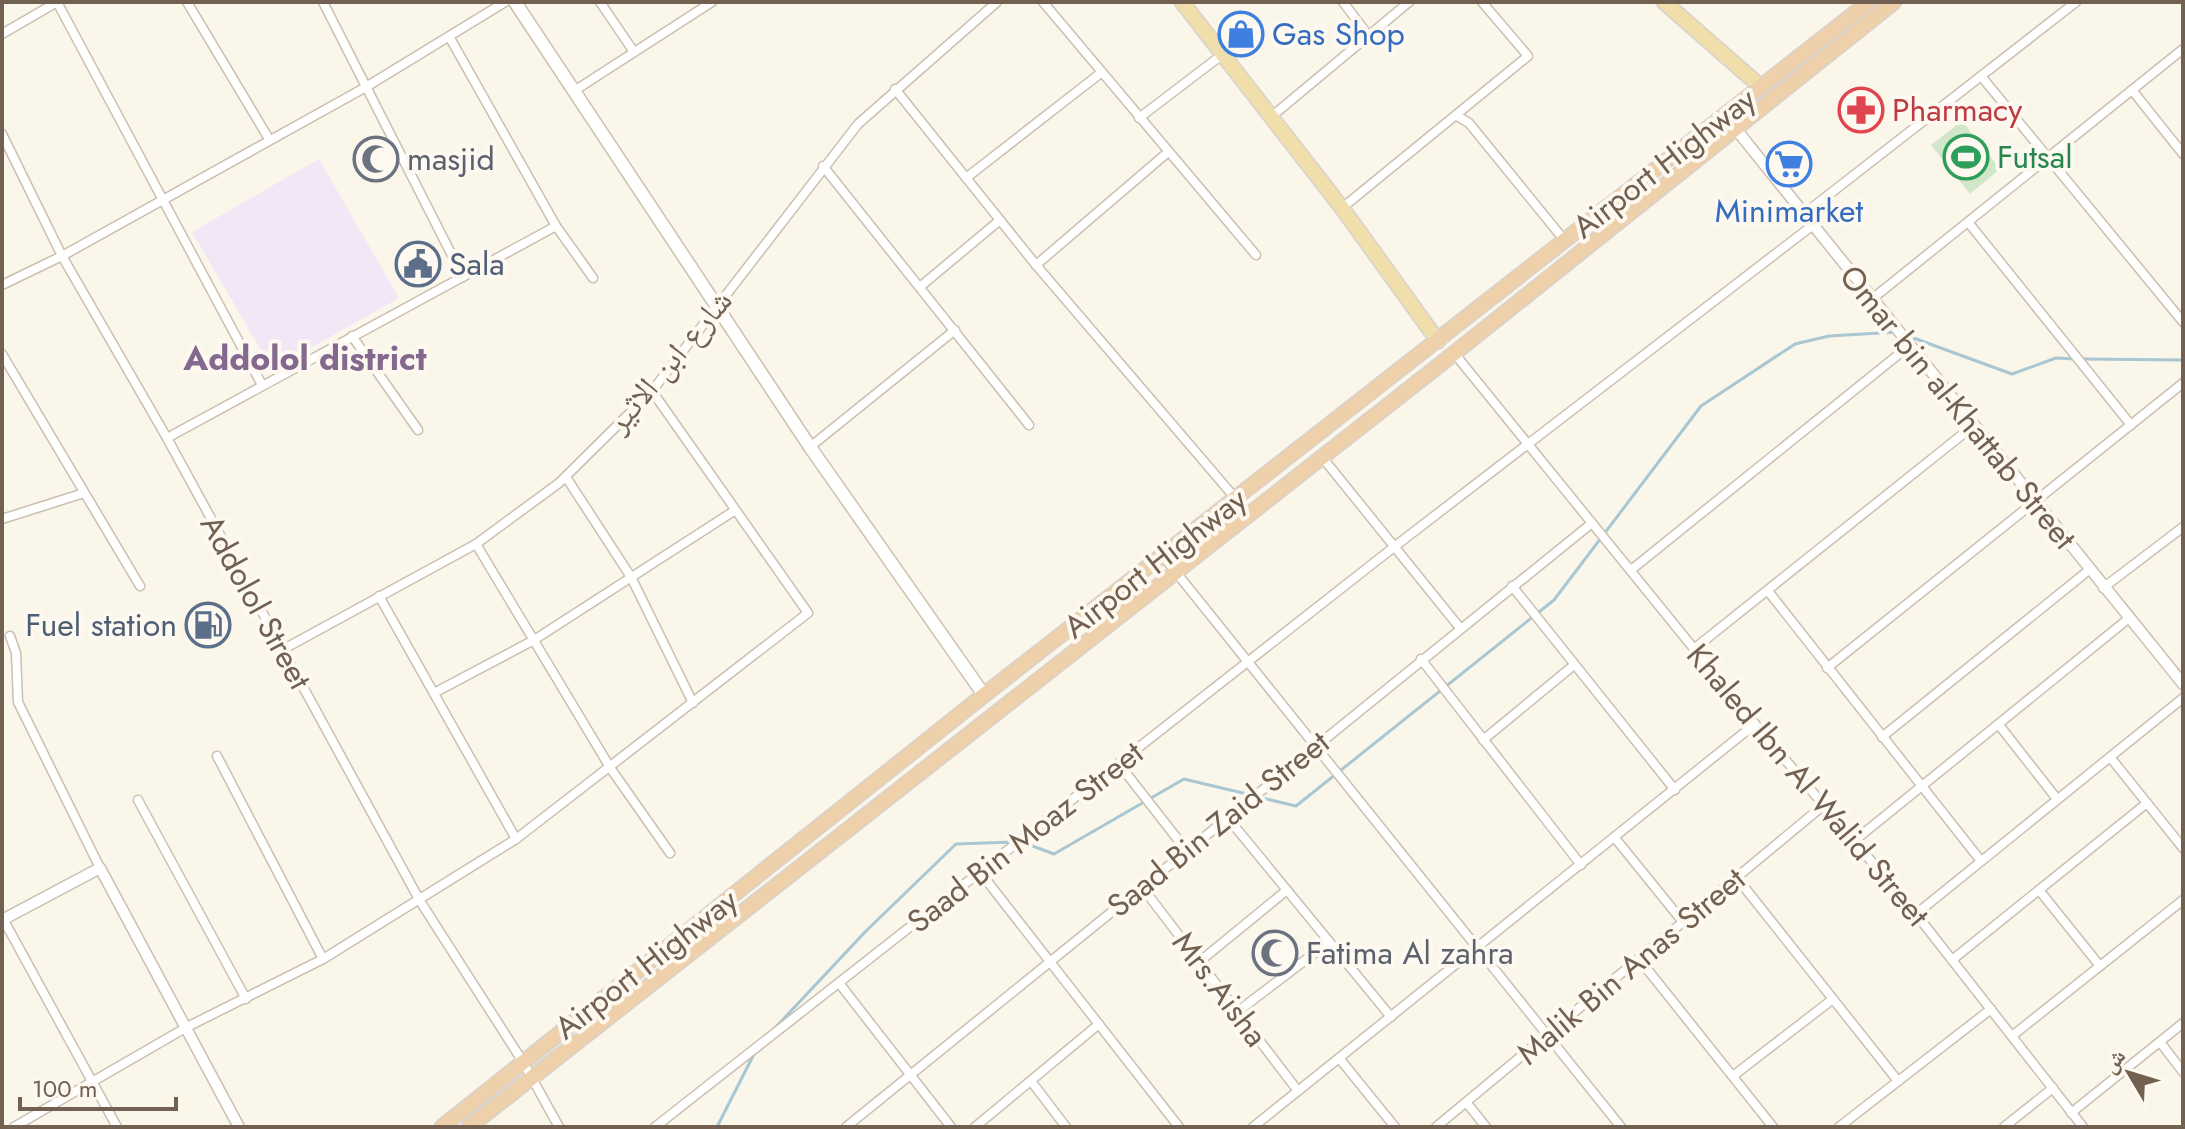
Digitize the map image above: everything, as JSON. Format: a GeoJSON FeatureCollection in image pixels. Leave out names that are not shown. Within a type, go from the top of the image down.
{"type":"FeatureCollection","features":[{"type":"Feature","properties":{"kind":"highway","name":"Airport Highway"},"geometry":{"type":"LineString","coordinates":[[442,1127],[984,695],[1237,500],[1869,2]]}},
{"type":"Feature","properties":{"kind":"highway","name":"Airport Highway"},"geometry":{"type":"LineString","coordinates":[[469,1127],[1322,457],[1894,2]]}},
{"type":"Feature","properties":{"kind":"highway"},"geometry":{"type":"LineString","coordinates":[[1741,102],[1752,115]]}},
{"type":"Feature","properties":{"kind":"highway"},"geometry":{"type":"LineString","coordinates":[[1439,341],[1451,355]]}},
{"type":"Feature","properties":{"kind":"highway"},"geometry":{"type":"LineString","coordinates":[[1439,341],[1451,355]]}},
{"type":"Feature","properties":{"kind":"main road"},"geometry":{"type":"LineString","coordinates":[[515,2],[810,447],[984,695]]}},
{"type":"Feature","properties":{"kind":"main road"},"geometry":{"type":"LineString","coordinates":[[1182,2],[1342,208],[1439,341]]}},
{"type":"Feature","properties":{"kind":"main road"},"geometry":{"type":"LineString","coordinates":[[1664,2],[1761,87]]}},
{"type":"Feature","properties":{"kind":"street"},"geometry":{"type":"LineString","coordinates":[[2,34],[57,2],[262,385]]}},
{"type":"Feature","properties":{"kind":"street"},"geometry":{"type":"LineString","coordinates":[[187,2],[269,139]]}},
{"type":"Feature","properties":{"kind":"street"},"geometry":{"type":"LineString","coordinates":[[2,285],[62,256],[366,87],[505,2]]}},
{"type":"Feature","properties":{"kind":"street"},"geometry":{"type":"LineString","coordinates":[[600,2],[634,52]]}},
{"type":"Feature","properties":{"kind":"street"},"geometry":{"type":"LineString","coordinates":[[574,91],[712,2]]}},
{"type":"Feature","properties":{"kind":"street","name":"شارع ابن الاثير"},"geometry":{"type":"LineString","coordinates":[[282,650],[476,544],[566,477],[652,391],[858,124],[997,2]]}},
{"type":"Feature","properties":{"kind":"street"},"geometry":{"type":"LineString","coordinates":[[1043,2],[1256,255]]}},
{"type":"Feature","properties":{"kind":"street"},"geometry":{"type":"LineString","coordinates":[[1343,2],[1368,35]]}},
{"type":"Feature","properties":{"kind":"street"},"geometry":{"type":"LineString","coordinates":[[1271,117],[1409,2]]}},
{"type":"Feature","properties":{"kind":"street"},"geometry":{"type":"LineString","coordinates":[[1342,208],[1528,56],[1482,2]]}},
{"type":"Feature","properties":{"kind":"street"},"geometry":{"type":"LineString","coordinates":[[1804,214],[2076,2]]}},
{"type":"Feature","properties":{"kind":"street"},"geometry":{"type":"LineString","coordinates":[[326,3],[463,277]]}},
{"type":"Feature","properties":{"kind":"street"},"geometry":{"type":"LineString","coordinates":[[450,38],[556,226],[593,278]]}},
{"type":"Feature","properties":{"kind":"street"},"geometry":{"type":"LineString","coordinates":[[1872,299],[2183,49]]}},
{"type":"Feature","properties":{"kind":"street"},"geometry":{"type":"LineString","coordinates":[[1139,118],[1223,54]]}},
{"type":"Feature","properties":{"kind":"street"},"geometry":{"type":"LineString","coordinates":[[966,178],[1102,72]]}},
{"type":"Feature","properties":{"kind":"street"},"geometry":{"type":"LineString","coordinates":[[1981,76],[2046,159],[2183,322]]}},
{"type":"Feature","properties":{"kind":"street"},"geometry":{"type":"LineString","coordinates":[[895,89],[1036,265],[1237,500]]}},
{"type":"Feature","properties":{"kind":"street"},"geometry":{"type":"LineString","coordinates":[[2132,90],[2183,154]]}},
{"type":"Feature","properties":{"kind":"street"},"geometry":{"type":"LineString","coordinates":[[1457,116],[1469,123],[1565,241]]}},
{"type":"Feature","properties":{"kind":"street","name":"Omar bin al-Khattab Street"},"geometry":{"type":"LineString","coordinates":[[1735,128],[2183,684]]}},
{"type":"Feature","properties":{"kind":"street","name":"Addolol Street"},"geometry":{"type":"LineString","coordinates":[[2,134],[62,256],[167,438],[420,901],[523,1062],[559,1127]]}},
{"type":"Feature","properties":{"kind":"street"},"geometry":{"type":"LineString","coordinates":[[1036,265],[1167,153]]}},
{"type":"Feature","properties":{"kind":"street"},"geometry":{"type":"LineString","coordinates":[[823,166],[1029,425]]}},
{"type":"Feature","properties":{"kind":"street"},"geometry":{"type":"LineString","coordinates":[[921,286],[1000,220]]}},
{"type":"Feature","properties":{"kind":"street"},"geometry":{"type":"LineString","coordinates":[[1968,222],[2131,425]]}},
{"type":"Feature","properties":{"kind":"street","name":"Saad Bin Moaz Street"},"geometry":{"type":"LineString","coordinates":[[655,1127],[1394,547],[1813,225]]}},
{"type":"Feature","properties":{"kind":"street"},"geometry":{"type":"LineString","coordinates":[[167,438],[556,226]]}},
{"type":"Feature","properties":{"kind":"street"},"geometry":{"type":"LineString","coordinates":[[810,447],[955,330]]}},
{"type":"Feature","properties":{"kind":"street"},"geometry":{"type":"LineString","coordinates":[[352,336],[418,430]]}},
{"type":"Feature","properties":{"kind":"street"},"geometry":{"type":"LineString","coordinates":[[1631,570],[1909,346]]}},
{"type":"Feature","properties":{"kind":"street"},"geometry":{"type":"LineString","coordinates":[[2,354],[140,586]]}},
{"type":"Feature","properties":{"kind":"street","name":"Khaled Ibn Al Walid Street"},"geometry":{"type":"LineString","coordinates":[[1451,355],[1916,914],[2083,1127]]}},
{"type":"Feature","properties":{"kind":"street"},"geometry":{"type":"LineString","coordinates":[[1827,668],[2033,500],[2183,383]]}},
{"type":"Feature","properties":{"kind":"street"},"geometry":{"type":"LineString","coordinates":[[14,1127],[187,1027],[323,959],[516,839],[611,769],[808,613],[652,391]]}},
{"type":"Feature","properties":{"kind":"street"},"geometry":{"type":"LineString","coordinates":[[1695,648],[1973,426]]}},
{"type":"Feature","properties":{"kind":"street"},"geometry":{"type":"LineString","coordinates":[[1322,457],[1460,628]]}},
{"type":"Feature","properties":{"kind":"street"},"geometry":{"type":"LineString","coordinates":[[566,477],[631,577],[693,703]]}},
{"type":"Feature","properties":{"kind":"street"},"geometry":{"type":"LineString","coordinates":[[2,519],[84,493]]}},
{"type":"Feature","properties":{"kind":"street"},"geometry":{"type":"LineString","coordinates":[[434,693],[534,640],[734,511]]}},
{"type":"Feature","properties":{"kind":"street","name":"Saad Bin Zaid Street"},"geometry":{"type":"LineString","coordinates":[[846,1127],[1592,523]]}},
{"type":"Feature","properties":{"kind":"street"},"geometry":{"type":"LineString","coordinates":[[2103,588],[2183,527]]}},
{"type":"Feature","properties":{"kind":"street"},"geometry":{"type":"LineString","coordinates":[[476,544],[611,769],[670,853]]}},
{"type":"Feature","properties":{"kind":"street"},"geometry":{"type":"LineString","coordinates":[[1163,556],[1621,1127]]}},
{"type":"Feature","properties":{"kind":"street"},"geometry":{"type":"LineString","coordinates":[[1882,737],[2089,570]]}},
{"type":"Feature","properties":{"kind":"street"},"geometry":{"type":"LineString","coordinates":[[1512,586],[1675,790]]}},
{"type":"Feature","properties":{"kind":"street"},"geometry":{"type":"LineString","coordinates":[[1768,591],[1981,861]]}},
{"type":"Feature","properties":{"kind":"street"},"geometry":{"type":"LineString","coordinates":[[379,596],[516,839]]}},
{"type":"Feature","properties":{"kind":"street"},"geometry":{"type":"LineString","coordinates":[[1854,841],[2128,619]]}},
{"type":"Feature","properties":{"kind":"street"},"geometry":{"type":"LineString","coordinates":[[10,636],[16,653],[18,702],[100,868],[239,1127]]}},
{"type":"Feature","properties":{"kind":"street"},"geometry":{"type":"LineString","coordinates":[[1421,659],[1581,865]]}},
{"type":"Feature","properties":{"kind":"street"},"geometry":{"type":"LineString","coordinates":[[1483,740],[1574,665]]}},
{"type":"Feature","properties":{"kind":"street"},"geometry":{"type":"LineString","coordinates":[[1916,914],[2183,698]]}},
{"type":"Feature","properties":{"kind":"street"},"geometry":{"type":"LineString","coordinates":[[1253,1127],[1755,724]]}},
{"type":"Feature","properties":{"kind":"street"},"geometry":{"type":"LineString","coordinates":[[1999,725],[2057,799]]}},
{"type":"Feature","properties":{"kind":"street"},"geometry":{"type":"LineString","coordinates":[[217,756],[323,959]]}},
{"type":"Feature","properties":{"kind":"street"},"geometry":{"type":"LineString","coordinates":[[2110,757],[2183,848]]}},
{"type":"Feature","properties":{"kind":"street"},"geometry":{"type":"LineString","coordinates":[[1119,764],[1186,850]]}},
{"type":"Feature","properties":{"kind":"street"},"geometry":{"type":"LineString","coordinates":[[138,800],[246,999]]}},
{"type":"Feature","properties":{"kind":"street"},"geometry":{"type":"LineString","coordinates":[[1952,960],[2147,803]]}},
{"type":"Feature","properties":{"kind":"street","name":"Malik Bin Anas Street"},"geometry":{"type":"LineString","coordinates":[[1436,1127],[1825,804]]}},
{"type":"Feature","properties":{"kind":"street"},"geometry":{"type":"LineString","coordinates":[[1227,817],[1391,1017]]}},
{"type":"Feature","properties":{"kind":"street"},"geometry":{"type":"LineString","coordinates":[[1615,838],[1683,922]]}},
{"type":"Feature","properties":{"kind":"street"},"geometry":{"type":"LineString","coordinates":[[100,868],[2,919],[117,1127]]}},
{"type":"Feature","properties":{"kind":"street"},"geometry":{"type":"LineString","coordinates":[[980,872],[1179,1127]]}},
{"type":"Feature","properties":{"kind":"street"},"geometry":{"type":"LineString","coordinates":[[1737,878],[1898,1081]]}},
{"type":"Feature","properties":{"kind":"street","name":"Mrs.Aisha"},"geometry":{"type":"LineString","coordinates":[[1142,887],[1298,1091]]}},
{"type":"Feature","properties":{"kind":"street"},"geometry":{"type":"LineString","coordinates":[[1199,962],[1287,890]]}},
{"type":"Feature","properties":{"kind":"street"},"geometry":{"type":"LineString","coordinates":[[2039,890],[2100,966]]}},
{"type":"Feature","properties":{"kind":"street"},"geometry":{"type":"LineString","coordinates":[[2012,1036],[2183,900]]}},
{"type":"Feature","properties":{"kind":"street"},"geometry":{"type":"LineString","coordinates":[[1237,1012],[1329,942]]}},
{"type":"Feature","properties":{"kind":"street"},"geometry":{"type":"LineString","coordinates":[[1639,959],[1773,1127]]}},
{"type":"Feature","properties":{"kind":"street"},"geometry":{"type":"LineString","coordinates":[[839,983],[951,1127]]}},
{"type":"Feature","properties":{"kind":"street"},"geometry":{"type":"LineString","coordinates":[[1733,1076],[1833,999]]}},
{"type":"Feature","properties":{"kind":"street"},"geometry":{"type":"LineString","coordinates":[[1839,1127],[1991,1009]]}},
{"type":"Feature","properties":{"kind":"street"},"geometry":{"type":"LineString","coordinates":[[2071,1113],[2183,1023]]}},
{"type":"Feature","properties":{"kind":"street"},"geometry":{"type":"LineString","coordinates":[[975,1127],[1099,1024]]}},
{"type":"Feature","properties":{"kind":"street"},"geometry":{"type":"LineString","coordinates":[[2160,1042],[2183,1072]]}},
{"type":"Feature","properties":{"kind":"street"},"geometry":{"type":"LineString","coordinates":[[1339,1058],[1395,1127]]}},
{"type":"Feature","properties":{"kind":"street"},"geometry":{"type":"LineString","coordinates":[[1031,1081],[1066,1127]]}},
{"type":"Feature","properties":{"kind":"street"},"geometry":{"type":"LineString","coordinates":[[2004,1127],[2053,1088]]}},
{"type":"Feature","properties":{"kind":"street"},"geometry":{"type":"LineString","coordinates":[[1466,1102],[1486,1127]]}},
{"type":"Feature","properties":{"kind":"shaded area"},"geometry":{"type":"Polygon","coordinates":[[[319,159],[399,298],[281,365],[268,362],[192,232],[319,159]]]}},
{"type":"Feature","properties":{"kind":"green space","name":"Futsal"},"geometry":{"type":"Polygon","coordinates":[[[1962,121],[2000,169],[1970,194],[1931,145],[1962,121]]]}},
{"type":"Feature","properties":{"kind":"waterway"},"geometry":{"type":"LineString","coordinates":[[1258,797],[1296,806],[1554,600],[1701,406],[1795,344],[1829,336],[1897,332]]}},
{"type":"Feature","properties":{"kind":"waterway"},"geometry":{"type":"LineString","coordinates":[[1908,336],[2012,374],[2056,358],[2075,359]]}},
{"type":"Feature","properties":{"kind":"waterway"},"geometry":{"type":"LineString","coordinates":[[2083,359],[2183,360]]}},
{"type":"Feature","properties":{"kind":"waterway"},"geometry":{"type":"LineString","coordinates":[[1022,842],[1054,854],[1184,779],[1251,795]]}},
{"type":"Feature","properties":{"kind":"waterway"},"geometry":{"type":"LineString","coordinates":[[775,1028],[865,932],[956,844],[1015,842]]}},
{"type":"Feature","properties":{"kind":"waterway"},"geometry":{"type":"LineString","coordinates":[[717,1127],[755,1052]]}},
{"type":"Feature","properties":{"kind":"place","name":"Gas Shop"},"geometry":{"type":"Point","coordinates":[1241,34]}},
{"type":"Feature","properties":{"kind":"place","name":"Pharmacy"},"geometry":{"type":"Point","coordinates":[1861,110]}},
{"type":"Feature","properties":{"kind":"place","name":"Futsal"},"geometry":{"type":"Point","coordinates":[1966,157]}},
{"type":"Feature","properties":{"kind":"place","name":"masjid"},"geometry":{"type":"Point","coordinates":[376,159]}},
{"type":"Feature","properties":{"kind":"place","name":"Minimarket"},"geometry":{"type":"Point","coordinates":[1789,164]}},
{"type":"Feature","properties":{"kind":"place","name":"Sala"},"geometry":{"type":"Point","coordinates":[418,264]}},
{"type":"Feature","properties":{"kind":"place","name":"Fuel station"},"geometry":{"type":"Point","coordinates":[208,625]}},
{"type":"Feature","properties":{"kind":"place","name":"Fatima Al zahra"},"geometry":{"type":"Point","coordinates":[1275,953]}},
{"type":"Feature","properties":{"kind":"district","name":"Addolol district"},"geometry":{"type":"Point","coordinates":[305,358]}}]}
